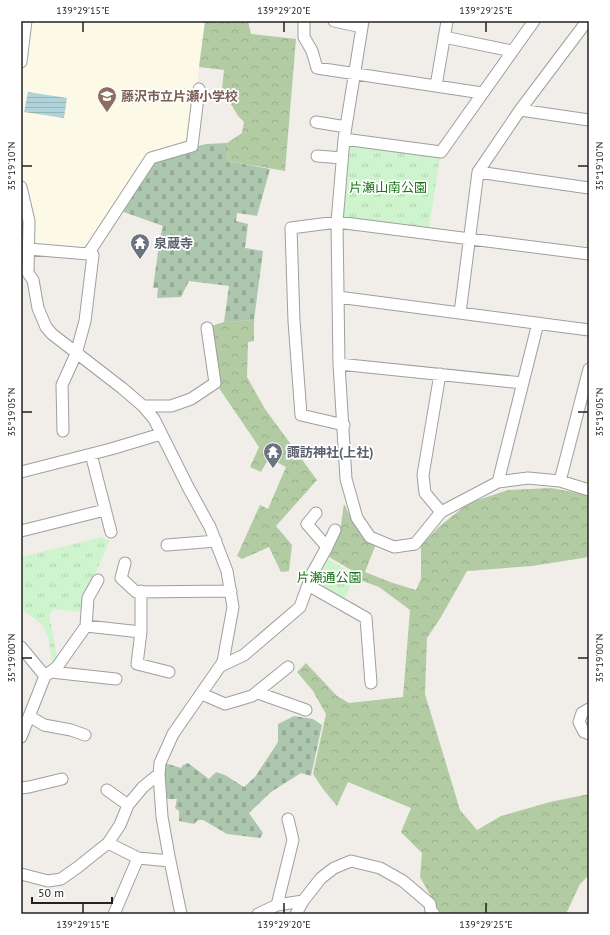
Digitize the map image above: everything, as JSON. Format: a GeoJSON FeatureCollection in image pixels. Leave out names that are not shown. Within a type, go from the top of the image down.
{"type":"FeatureCollection","features":[{"type":"Feature","properties":{"kind":"street"},"geometry":{"type":"LineString","coordinates":[[21,62],[26,21]]}},
{"type":"Feature","properties":{"kind":"street"},"geometry":{"type":"LineString","coordinates":[[304,21],[304,37],[312,51],[317,68],[482,93]]}},
{"type":"Feature","properties":{"kind":"street"},"geometry":{"type":"LineString","coordinates":[[334,21],[362,24],[344,139],[337,222],[340,364],[346,479],[357,518],[370,536],[394,547],[415,544],[441,512],[498,482],[528,478],[560,481],[589,490]]}},
{"type":"Feature","properties":{"kind":"street"},"geometry":{"type":"LineString","coordinates":[[436,86],[447,21]]}},
{"type":"Feature","properties":{"kind":"street"},"geometry":{"type":"LineString","coordinates":[[344,139],[441,152],[534,21]]}},
{"type":"Feature","properties":{"kind":"street"},"geometry":{"type":"LineString","coordinates":[[460,313],[478,172],[520,110],[587,21]]}},
{"type":"Feature","properties":{"kind":"street"},"geometry":{"type":"LineString","coordinates":[[444,37],[512,51]]}},
{"type":"Feature","properties":{"kind":"street"},"geometry":{"type":"LineString","coordinates":[[88,254],[151,158],[192,146],[199,89]]}},
{"type":"Feature","properties":{"kind":"street"},"geometry":{"type":"LineString","coordinates":[[520,110],[589,120]]}},
{"type":"Feature","properties":{"kind":"street"},"geometry":{"type":"LineString","coordinates":[[316,122],[346,127]]}},
{"type":"Feature","properties":{"kind":"street"},"geometry":{"type":"LineString","coordinates":[[317,156],[342,158]]}},
{"type":"Feature","properties":{"kind":"street"},"geometry":{"type":"LineString","coordinates":[[478,172],[589,188]]}},
{"type":"Feature","properties":{"kind":"street"},"geometry":{"type":"LineString","coordinates":[[21,187],[29,221],[29,249],[25,276],[33,280],[38,308],[46,327],[76,354],[122,388],[143,406],[154,419],[210,527],[225,566],[231,591],[233,608],[223,662],[173,734],[162,757],[159,774],[162,817],[181,914]]}},
{"type":"Feature","properties":{"kind":"street"},"geometry":{"type":"LineString","coordinates":[[344,425],[301,415],[294,321],[291,228],[337,222],[589,254]]}},
{"type":"Feature","properties":{"kind":"street"},"geometry":{"type":"LineString","coordinates":[[29,249],[93,255],[85,321],[76,354],[62,385],[63,431]]}},
{"type":"Feature","properties":{"kind":"street"},"geometry":{"type":"LineString","coordinates":[[338,297],[589,330]]}},
{"type":"Feature","properties":{"kind":"street"},"geometry":{"type":"LineString","coordinates":[[498,482],[538,323]]}},
{"type":"Feature","properties":{"kind":"street"},"geometry":{"type":"LineString","coordinates":[[143,406],[171,406],[191,398],[215,383],[208,328]]}},
{"type":"Feature","properties":{"kind":"street"},"geometry":{"type":"LineString","coordinates":[[340,364],[523,383]]}},
{"type":"Feature","properties":{"kind":"street"},"geometry":{"type":"LineString","coordinates":[[560,481],[589,369]]}},
{"type":"Feature","properties":{"kind":"street"},"geometry":{"type":"LineString","coordinates":[[440,374],[423,475],[425,493],[441,512]]}},
{"type":"Feature","properties":{"kind":"street"},"geometry":{"type":"LineString","coordinates":[[21,472],[161,434]]}},
{"type":"Feature","properties":{"kind":"street"},"geometry":{"type":"LineString","coordinates":[[91,454],[111,532]]}},
{"type":"Feature","properties":{"kind":"street"},"geometry":{"type":"LineString","coordinates":[[21,531],[105,510]]}},
{"type":"Feature","properties":{"kind":"street"},"geometry":{"type":"LineString","coordinates":[[316,513],[306,524],[327,548]]}},
{"type":"Feature","properties":{"kind":"street"},"geometry":{"type":"LineString","coordinates":[[221,666],[244,655],[300,607],[312,574],[327,548],[335,530]]}},
{"type":"Feature","properties":{"kind":"street"},"geometry":{"type":"LineString","coordinates":[[167,545],[216,541]]}},
{"type":"Feature","properties":{"kind":"street"},"geometry":{"type":"LineString","coordinates":[[125,563],[121,578],[136,592],[231,591]]}},
{"type":"Feature","properties":{"kind":"street"},"geometry":{"type":"LineString","coordinates":[[21,737],[48,674],[57,667],[86,626],[88,598],[98,580]]}},
{"type":"Feature","properties":{"kind":"street"},"geometry":{"type":"LineString","coordinates":[[308,585],[366,618],[371,683]]}},
{"type":"Feature","properties":{"kind":"street"},"geometry":{"type":"LineString","coordinates":[[141,591],[141,632],[137,664],[169,672]]}},
{"type":"Feature","properties":{"kind":"street"},"geometry":{"type":"LineString","coordinates":[[86,626],[141,632]]}},
{"type":"Feature","properties":{"kind":"street"},"geometry":{"type":"LineString","coordinates":[[21,646],[48,674],[116,679]]}},
{"type":"Feature","properties":{"kind":"street"},"geometry":{"type":"LineString","coordinates":[[202,694],[226,704],[252,696],[258,693],[288,667]]}},
{"type":"Feature","properties":{"kind":"street"},"geometry":{"type":"LineString","coordinates":[[258,693],[306,710]]}},
{"type":"Feature","properties":{"kind":"street"},"geometry":{"type":"LineString","coordinates":[[589,709],[582,714],[580,722],[584,732],[589,734]]}},
{"type":"Feature","properties":{"kind":"street"},"geometry":{"type":"LineString","coordinates":[[29,716],[44,725],[71,730],[85,735]]}},
{"type":"Feature","properties":{"kind":"street"},"geometry":{"type":"LineString","coordinates":[[21,874],[48,881],[61,879],[108,843],[120,825],[128,805],[143,787],[159,774]]}},
{"type":"Feature","properties":{"kind":"street"},"geometry":{"type":"LineString","coordinates":[[21,788],[62,779]]}},
{"type":"Feature","properties":{"kind":"street"},"geometry":{"type":"LineString","coordinates":[[107,790],[128,805]]}},
{"type":"Feature","properties":{"kind":"street"},"geometry":{"type":"LineString","coordinates":[[277,905],[293,840],[288,819]]}},
{"type":"Feature","properties":{"kind":"street"},"geometry":{"type":"LineString","coordinates":[[108,843],[138,858],[170,861]]}},
{"type":"Feature","properties":{"kind":"street"},"geometry":{"type":"LineString","coordinates":[[114,914],[138,858]]}},
{"type":"Feature","properties":{"kind":"street"},"geometry":{"type":"LineString","coordinates":[[296,914],[303,901],[321,878],[334,868],[351,861],[380,868],[403,881],[430,904],[431,911],[434,914]]}},
{"type":"Feature","properties":{"kind":"street"},"geometry":{"type":"LineString","coordinates":[[258,914],[277,905],[303,901]]}},
{"type":"Feature","properties":{"kind":"shaded area","name":"藤沢市立片瀬小学校"},"geometry":{"type":"Polygon","coordinates":[[[29,21],[194,21],[205,23],[189,144],[166,151],[85,252],[33,247],[26,189],[21,172],[21,82],[29,21]]]}},
{"type":"Feature","properties":{"kind":"green space"},"geometry":{"type":"Polygon","coordinates":[[[205,21],[248,21],[251,34],[296,39],[285,171],[228,161],[227,143],[242,133],[244,122],[238,116],[222,89],[224,70],[199,67],[205,21]]]}},
{"type":"Feature","properties":{"kind":"green space","name":"片瀬山南公園"},"geometry":{"type":"Polygon","coordinates":[[[344,139],[441,152],[428,233],[337,222],[344,139]]]}},
{"type":"Feature","properties":{"kind":"green space"},"geometry":{"type":"Polygon","coordinates":[[[227,143],[228,161],[270,169],[257,216],[237,213],[236,221],[248,224],[245,248],[263,251],[254,320],[224,322],[229,286],[189,281],[181,297],[157,298],[158,288],[153,288],[163,226],[121,211],[152,160],[164,155],[206,144],[227,143]]]}},
{"type":"Feature","properties":{"kind":"green space"},"geometry":{"type":"Polygon","coordinates":[[[254,320],[254,341],[248,342],[247,377],[265,409],[317,480],[276,526],[292,545],[289,571],[281,572],[269,547],[242,559],[237,556],[260,505],[268,509],[286,467],[269,458],[261,472],[250,467],[259,447],[219,388],[211,326],[224,322],[254,320]]]}},
{"type":"Feature","properties":{"kind":"green space"},"geometry":{"type":"Polygon","coordinates":[[[551,488],[589,495],[589,557],[532,566],[467,571],[441,617],[427,638],[425,694],[460,810],[477,830],[501,816],[550,802],[589,794],[589,875],[580,884],[566,914],[441,914],[420,877],[422,853],[401,832],[411,808],[348,782],[337,806],[313,774],[326,714],[313,691],[297,672],[306,663],[337,696],[349,703],[403,697],[410,610],[379,587],[357,579],[358,574],[329,557],[340,531],[344,504],[353,522],[376,544],[365,572],[416,590],[421,579],[421,545],[441,525],[469,503],[508,490],[551,488]]]}},
{"type":"Feature","properties":{"kind":"green space"},"geometry":{"type":"Polygon","coordinates":[[[102,537],[110,540],[96,572],[84,594],[82,612],[53,609],[49,615],[58,662],[52,663],[49,642],[44,628],[39,622],[23,610],[21,612],[21,557],[102,537]]]}},
{"type":"Feature","properties":{"kind":"green space","name":"片瀬通公園"},"geometry":{"type":"Polygon","coordinates":[[[325,557],[355,576],[343,602],[311,584],[325,557]]]}},
{"type":"Feature","properties":{"kind":"green space"},"geometry":{"type":"Polygon","coordinates":[[[294,716],[313,719],[322,725],[311,776],[301,773],[271,792],[249,813],[263,833],[260,838],[227,834],[203,820],[198,820],[194,824],[179,821],[179,811],[175,808],[177,799],[165,799],[165,763],[181,768],[183,765],[188,763],[209,779],[216,772],[225,775],[244,787],[255,777],[278,742],[278,724],[294,716]]]}},
{"type":"Feature","properties":{"kind":"water"},"geometry":{"type":"Polygon","coordinates":[[[28,92],[67,98],[64,118],[24,112],[28,92]]]}},
{"type":"Feature","properties":{"kind":"place","name":"藤沢市立片瀬小学校"},"geometry":{"type":"Point","coordinates":[107,113]}},
{"type":"Feature","properties":{"kind":"place","name":"泉蔵寺"},"geometry":{"type":"Point","coordinates":[140,260]}},
{"type":"Feature","properties":{"kind":"place","name":"諏訪神社(上社)"},"geometry":{"type":"Point","coordinates":[273,469]}}]}
